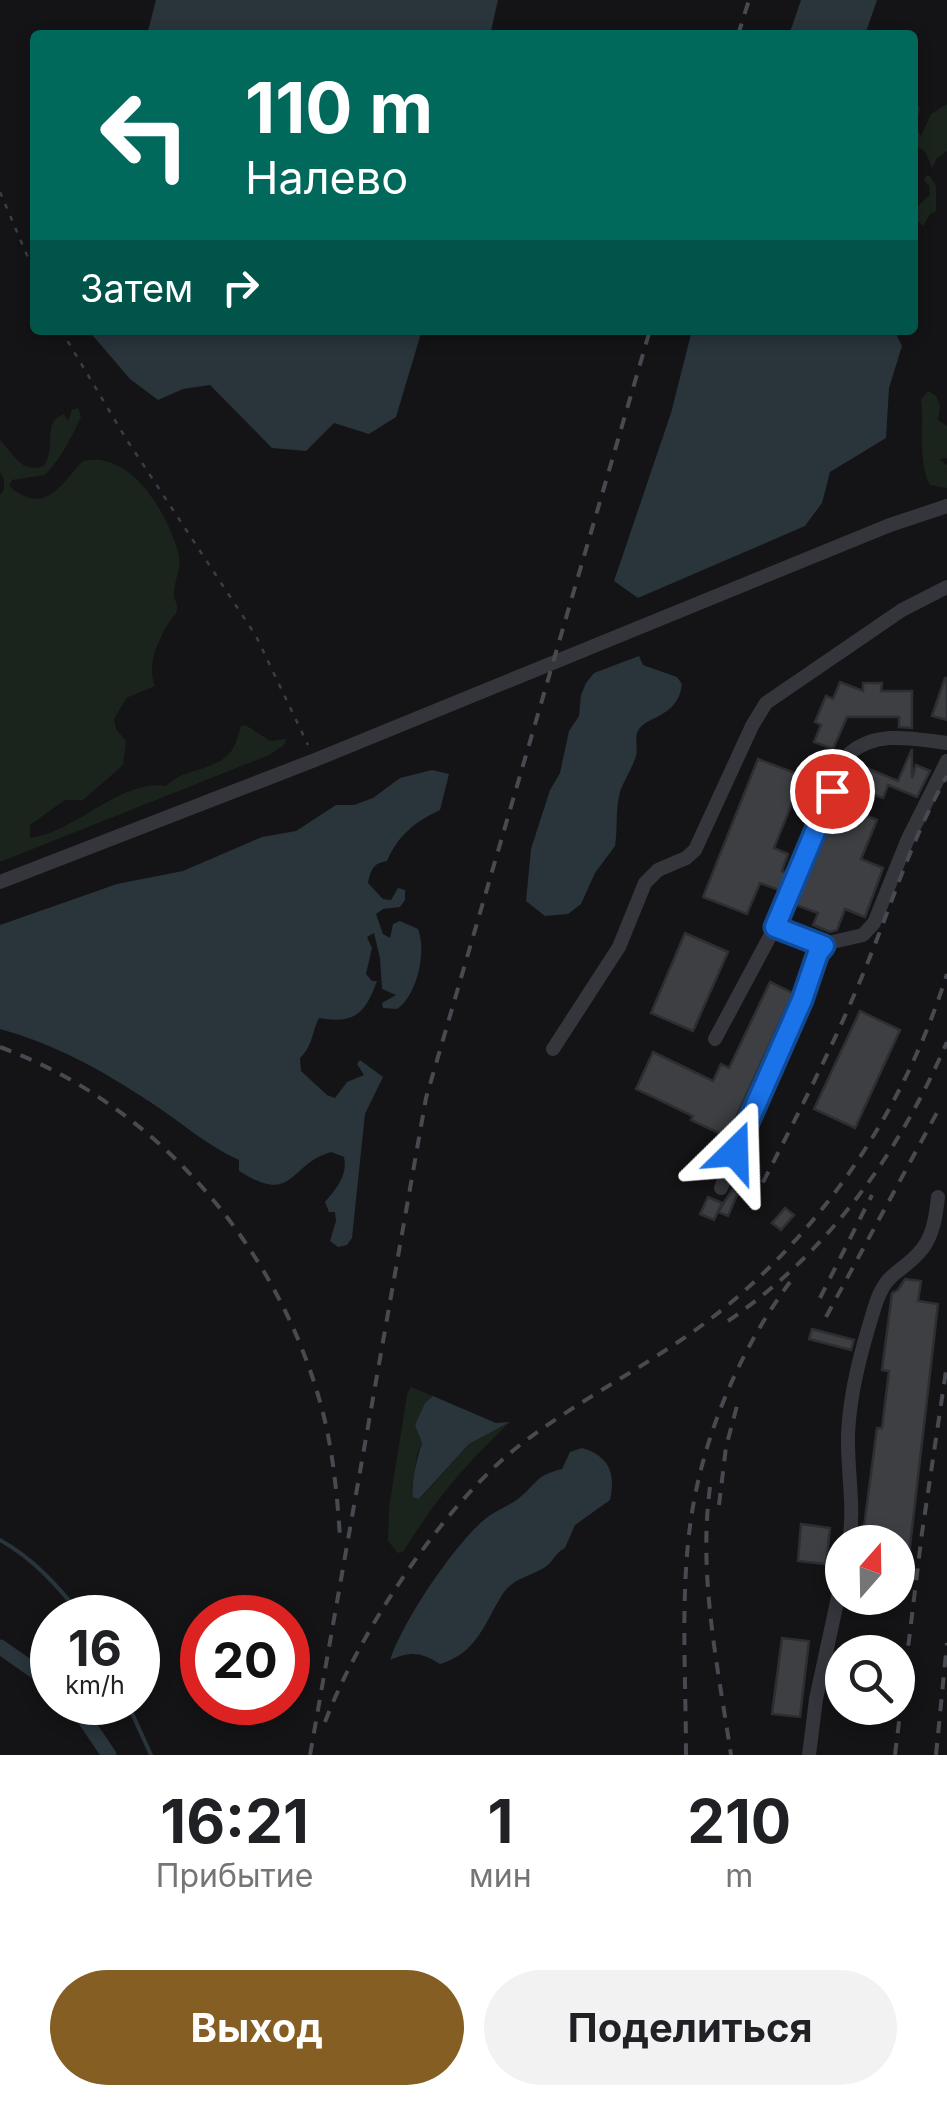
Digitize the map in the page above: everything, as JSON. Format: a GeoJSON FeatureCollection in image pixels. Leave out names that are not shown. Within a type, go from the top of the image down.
{"type":"FeatureCollection","features":[{"type":"Feature","properties":{"kind":"street"},"geometry":{"type":"LineString","coordinates":[[0,882],[947,506]]}},
{"type":"Feature","properties":{"kind":"street"},"geometry":{"type":"LineString","coordinates":[[553,1049],[618,947],[646,884],[658,870],[695,850],[766,703],[902,610],[947,587]]}},
{"type":"Feature","properties":{"kind":"street"},"geometry":{"type":"LineString","coordinates":[[715,1039],[775,927],[850,753],[888,738],[947,743]]}},
{"type":"Feature","properties":{"kind":"street"},"geometry":{"type":"LineString","coordinates":[[775,927],[824,946],[855,939],[874,923],[907,841],[947,761]]}},
{"type":"Feature","properties":{"kind":"street"},"geometry":{"type":"LineString","coordinates":[[720,1188],[824,946]]}},
{"type":"Feature","properties":{"kind":"street"},"geometry":{"type":"LineString","coordinates":[[851,1525],[848,1434],[863,1347],[877,1301],[891,1274],[926,1244],[938,1196]]}},
{"type":"Feature","properties":{"kind":"street"},"geometry":{"type":"LineString","coordinates":[[809,1755],[816,1699],[834,1615]]}},
{"type":"Feature","properties":{"kind":"path"},"geometry":{"type":"LineString","coordinates":[[0,192],[30,262]]}},
{"type":"Feature","properties":{"kind":"path"},"geometry":{"type":"LineString","coordinates":[[63,335],[256,636],[315,760]]}},
{"type":"Feature","properties":{"kind":"shaded area"},"geometry":{"type":"Polygon","coordinates":[[[156,0],[498,0],[491,30],[148,30],[156,0]]]}},
{"type":"Feature","properties":{"kind":"shaded area"},"geometry":{"type":"Polygon","coordinates":[[[801,0],[877,0],[867,30],[791,30],[801,0]]]}},
{"type":"Feature","properties":{"kind":"shaded area"},"geometry":{"type":"Polygon","coordinates":[[[947,104],[947,151],[932,168],[918,148],[918,132],[921,136],[931,114],[947,104]]]}},
{"type":"Feature","properties":{"kind":"shaded area"},"geometry":{"type":"Polygon","coordinates":[[[930,176],[936,186],[936,211],[923,226],[918,221],[918,206],[930,195],[929,185],[924,181],[930,176]]]}},
{"type":"Feature","properties":{"kind":"shaded area"},"geometry":{"type":"Polygon","coordinates":[[[92,335],[421,335],[396,417],[369,434],[334,423],[306,451],[272,448],[210,385],[183,389],[158,400],[130,379],[92,335]]]}},
{"type":"Feature","properties":{"kind":"shaded area"},"geometry":{"type":"Polygon","coordinates":[[[691,335],[896,335],[902,346],[889,388],[886,438],[830,472],[822,503],[805,526],[638,598],[614,581],[671,413],[691,335]]]}},
{"type":"Feature","properties":{"kind":"shaded area"},"geometry":{"type":"Polygon","coordinates":[[[928,391],[936,396],[940,406],[938,420],[947,426],[947,458],[939,459],[947,465],[947,488],[930,485],[924,465],[921,399],[928,391]]]}},
{"type":"Feature","properties":{"kind":"shaded area"},"geometry":{"type":"Polygon","coordinates":[[[78,408],[81,417],[66,447],[45,475],[12,480],[9,486],[33,499],[42,498],[59,488],[83,461],[100,460],[130,474],[154,501],[177,548],[177,611],[155,652],[155,686],[126,698],[114,719],[116,729],[126,741],[123,765],[83,800],[65,800],[30,825],[30,838],[47,834],[133,790],[166,786],[182,775],[218,762],[232,750],[241,726],[270,741],[287,739],[269,755],[0,862],[0,495],[4,479],[0,472],[0,440],[24,465],[44,466],[53,423],[64,414],[68,421],[72,410],[78,408]]]}},
{"type":"Feature","properties":{"kind":"shaded area"},"geometry":{"type":"Polygon","coordinates":[[[639,656],[643,665],[677,677],[682,684],[679,696],[668,711],[640,727],[637,733],[636,756],[618,799],[615,846],[595,873],[581,904],[568,914],[545,916],[526,901],[531,849],[550,790],[560,773],[569,731],[579,716],[581,695],[594,673],[639,656]]]}},
{"type":"Feature","properties":{"kind":"shaded area"},"geometry":{"type":"Polygon","coordinates":[[[432,770],[449,774],[440,810],[409,830],[387,861],[373,868],[368,883],[383,899],[391,900],[398,888],[405,890],[400,907],[376,914],[383,934],[390,938],[393,924],[400,921],[418,929],[421,949],[415,984],[397,1009],[383,1008],[382,1003],[396,995],[382,989],[374,933],[367,937],[372,948],[366,974],[377,981],[368,1002],[350,1018],[319,1018],[300,1058],[301,1071],[335,1098],[347,1082],[364,1075],[357,1064],[360,1060],[383,1077],[365,1114],[352,1238],[347,1245],[338,1247],[330,1241],[335,1212],[329,1212],[325,1202],[343,1176],[344,1157],[331,1152],[317,1158],[281,1184],[257,1181],[239,1171],[239,1160],[112,1078],[58,1050],[0,1029],[0,925],[117,884],[183,871],[262,837],[296,831],[336,805],[354,805],[373,798],[400,778],[432,770]]]}},
{"type":"Feature","properties":{"kind":"shaded area"},"geometry":{"type":"Polygon","coordinates":[[[411,1387],[433,1396],[425,1403],[415,1425],[422,1443],[412,1487],[420,1499],[469,1444],[510,1422],[452,1483],[404,1551],[398,1553],[388,1541],[389,1508],[411,1387]]]}},
{"type":"Feature","properties":{"kind":"shaded area"},"geometry":{"type":"Polygon","coordinates":[[[433,1396],[496,1423],[510,1422],[469,1444],[419,1499],[413,1497],[413,1484],[422,1443],[415,1425],[425,1403],[433,1396]]]}},
{"type":"Feature","properties":{"kind":"shaded area"},"geometry":{"type":"Polygon","coordinates":[[[582,1448],[599,1456],[608,1467],[612,1482],[610,1500],[575,1525],[565,1548],[549,1564],[506,1590],[463,1653],[440,1664],[416,1654],[390,1660],[417,1605],[472,1531],[518,1499],[541,1477],[562,1469],[570,1452],[582,1448]]]}},
{"type":"Feature","properties":{"kind":"building"},"geometry":{"type":"Polygon","coordinates":[[[947,678],[947,720],[932,716],[947,678]]]}},
{"type":"Feature","properties":{"kind":"building"},"geometry":{"type":"Polygon","coordinates":[[[840,682],[863,691],[863,683],[882,683],[881,691],[912,691],[912,728],[899,727],[899,717],[847,717],[833,749],[814,742],[821,725],[815,722],[826,696],[833,699],[840,682]]]}},
{"type":"Feature","properties":{"kind":"building"},"geometry":{"type":"Polygon","coordinates":[[[912,749],[912,778],[916,765],[930,771],[917,797],[888,785],[883,798],[848,786],[857,764],[898,781],[912,749]]]}},
{"type":"Feature","properties":{"kind":"building"},"geometry":{"type":"Polygon","coordinates":[[[758,759],[800,775],[774,848],[788,854],[782,871],[787,873],[779,890],[760,883],[747,914],[703,897],[758,759]]]}},
{"type":"Feature","properties":{"kind":"building"},"geometry":{"type":"Polygon","coordinates":[[[839,804],[877,820],[861,859],[883,868],[865,917],[845,909],[837,930],[830,932],[813,925],[818,913],[796,905],[839,804]]]}},
{"type":"Feature","properties":{"kind":"building"},"geometry":{"type":"Polygon","coordinates":[[[685,933],[728,952],[693,1031],[651,1013],[685,933]]]}},
{"type":"Feature","properties":{"kind":"building"},"geometry":{"type":"Polygon","coordinates":[[[770,982],[793,993],[727,1137],[636,1089],[653,1052],[713,1081],[721,1064],[729,1068],[770,982]]]}},
{"type":"Feature","properties":{"kind":"building"},"geometry":{"type":"Polygon","coordinates":[[[860,1011],[900,1030],[855,1128],[814,1109],[860,1011]]]}},
{"type":"Feature","properties":{"kind":"building"},"geometry":{"type":"Polygon","coordinates":[[[732,1190],[738,1193],[728,1216],[718,1212],[732,1190]]]}},
{"type":"Feature","properties":{"kind":"building"},"geometry":{"type":"Polygon","coordinates":[[[708,1197],[722,1203],[714,1220],[700,1214],[708,1197]]]}},
{"type":"Feature","properties":{"kind":"building"},"geometry":{"type":"Polygon","coordinates":[[[785,1208],[794,1215],[781,1230],[772,1223],[785,1208]]]}},
{"type":"Feature","properties":{"kind":"building"},"geometry":{"type":"Polygon","coordinates":[[[905,1279],[921,1281],[918,1301],[938,1304],[912,1525],[864,1525],[889,1371],[882,1370],[892,1293],[905,1279]]]}},
{"type":"Feature","properties":{"kind":"building"},"geometry":{"type":"Polygon","coordinates":[[[812,1329],[854,1340],[851,1350],[809,1339],[812,1329]]]}},
{"type":"Feature","properties":{"kind":"building"},"geometry":{"type":"Polygon","coordinates":[[[801,1524],[825,1527],[825,1564],[798,1561],[801,1524]]]}},
{"type":"Feature","properties":{"kind":"building"},"geometry":{"type":"Polygon","coordinates":[[[782,1638],[809,1641],[800,1717],[772,1714],[782,1638]]]}},
{"type":"Feature","properties":{"kind":"waterway"},"geometry":{"type":"LineString","coordinates":[[0,1540],[24,1556],[65,1595]]}},
{"type":"Feature","properties":{"kind":"waterway"},"geometry":{"type":"LineString","coordinates":[[0,1647],[30,1668]]}},
{"type":"Feature","properties":{"kind":"waterway"},"geometry":{"type":"LineString","coordinates":[[89,1725],[109,1755]]}},
{"type":"Feature","properties":{"kind":"waterway"},"geometry":{"type":"LineString","coordinates":[[137,1725],[151,1755]]}},
{"type":"Feature","properties":{"kind":"railway"},"geometry":{"type":"LineString","coordinates":[[740,30],[749,0]]}},
{"type":"Feature","properties":{"kind":"railway"},"geometry":{"type":"LineString","coordinates":[[310,1755],[426,1098],[649,335]]}},
{"type":"Feature","properties":{"kind":"railway"},"geometry":{"type":"LineString","coordinates":[[753,1202],[838,1032],[912,849],[947,776]]}},
{"type":"Feature","properties":{"kind":"railway"},"geometry":{"type":"LineString","coordinates":[[325,1722],[359,1649],[407,1572],[491,1470],[545,1427],[651,1360],[728,1305],[800,1235],[832,1196],[887,1112],[910,1068],[947,974]]}},
{"type":"Feature","properties":{"kind":"railway"},"geometry":{"type":"LineString","coordinates":[[728,1321],[798,1264],[857,1197],[907,1123],[947,1042]]}},
{"type":"Feature","properties":{"kind":"railway"},"geometry":{"type":"LineString","coordinates":[[0,1047],[57,1073],[111,1105],[160,1145],[204,1189],[243,1239],[276,1293],[302,1350],[322,1409],[334,1472],[340,1537]]}},
{"type":"Feature","properties":{"kind":"railway"},"geometry":{"type":"LineString","coordinates":[[826,1317],[940,1107]]}},
{"type":"Feature","properties":{"kind":"railway"},"geometry":{"type":"LineString","coordinates":[[820,1298],[872,1195]]}},
{"type":"Feature","properties":{"kind":"railway"},"geometry":{"type":"LineString","coordinates":[[686,1755],[686,1577],[691,1519],[704,1456],[740,1365],[790,1282]]}},
{"type":"Feature","properties":{"kind":"railway"},"geometry":{"type":"LineString","coordinates":[[895,1755],[947,1364]]}},
{"type":"Feature","properties":{"kind":"railway"},"geometry":{"type":"LineString","coordinates":[[719,1505],[726,1447],[738,1402]]}},
{"type":"Feature","properties":{"kind":"railway"},"geometry":{"type":"LineString","coordinates":[[710,1487],[708,1588],[731,1755]]}},
{"type":"Feature","properties":{"kind":"railway"},"geometry":{"type":"LineString","coordinates":[[936,1755],[947,1643]]}},
{"type":"Feature","properties":{"kind":"route"},"geometry":{"type":"LineString","coordinates":[[735,1152],[824,946],[775,927],[832,791]]}}]}
